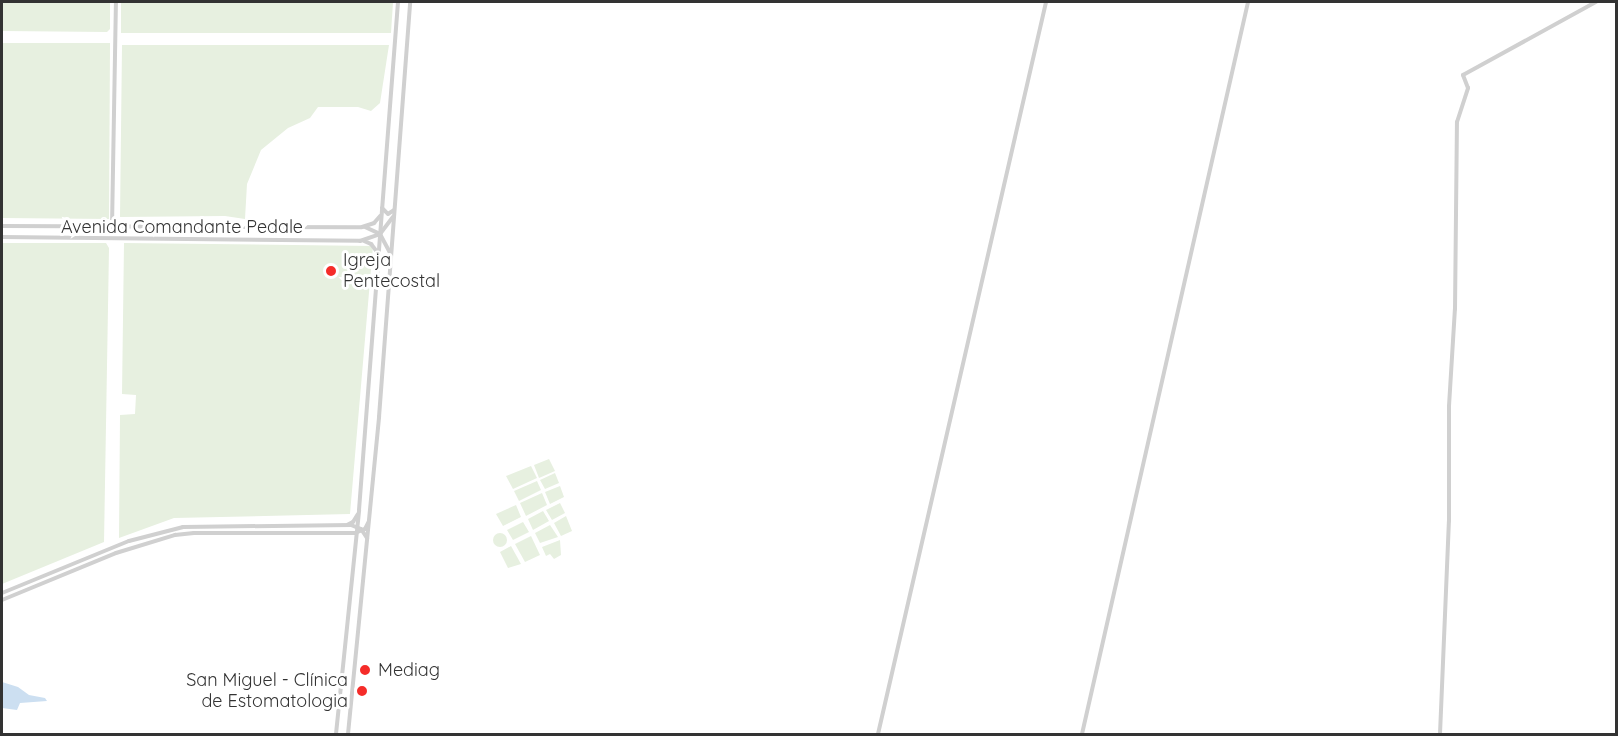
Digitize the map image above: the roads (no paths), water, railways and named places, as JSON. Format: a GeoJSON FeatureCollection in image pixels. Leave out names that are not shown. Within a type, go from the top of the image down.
{"type":"FeatureCollection","features":[{"type":"Feature","properties":{"kind":"street"},"geometry":{"type":"LineString","coordinates":[[112,227],[116,2]]}},
{"type":"Feature","properties":{"kind":"street"},"geometry":{"type":"LineString","coordinates":[[336,735],[358,527],[398,2]]}},
{"type":"Feature","properties":{"kind":"street"},"geometry":{"type":"LineString","coordinates":[[348,735],[368,543],[410,2]]}},
{"type":"Feature","properties":{"kind":"street"},"geometry":{"type":"LineString","coordinates":[[878,735],[1046,2]]}},
{"type":"Feature","properties":{"kind":"street"},"geometry":{"type":"LineString","coordinates":[[1082,735],[1248,2]]}},
{"type":"Feature","properties":{"kind":"street"},"geometry":{"type":"LineString","coordinates":[[1440,735],[1449,512],[1449,398],[1455,304],[1457,122],[1468,88],[1463,75],[1596,2]]}},
{"type":"Feature","properties":{"kind":"street"},"geometry":{"type":"LineString","coordinates":[[382,207],[388,214],[395,208]]}},
{"type":"Feature","properties":{"kind":"street"},"geometry":{"type":"LineString","coordinates":[[380,234],[388,225],[395,208]]}},
{"type":"Feature","properties":{"kind":"street"},"geometry":{"type":"LineString","coordinates":[[362,227],[374,223],[382,214]]}},
{"type":"Feature","properties":{"kind":"street","name":"Avenida Comandante Pedale"},"geometry":{"type":"LineString","coordinates":[[2,226],[362,227]]}},
{"type":"Feature","properties":{"kind":"street"},"geometry":{"type":"LineString","coordinates":[[362,227],[380,234],[391,257]]}},
{"type":"Feature","properties":{"kind":"street"},"geometry":{"type":"LineString","coordinates":[[362,227],[363,233],[360,241],[371,244],[378,256]]}},
{"type":"Feature","properties":{"kind":"street","name":"Avenida Comandante Pedale"},"geometry":{"type":"LineString","coordinates":[[2,237],[360,241],[380,234]]}},
{"type":"Feature","properties":{"kind":"street"},"geometry":{"type":"LineString","coordinates":[[378,262],[385,257],[391,263]]}},
{"type":"Feature","properties":{"kind":"street"},"geometry":{"type":"LineString","coordinates":[[359,510],[366,515],[370,513]]}},
{"type":"Feature","properties":{"kind":"street"},"geometry":{"type":"LineString","coordinates":[[342,525],[352,522],[359,510]]}},
{"type":"Feature","properties":{"kind":"street"},"geometry":{"type":"LineString","coordinates":[[2,600],[116,553],[175,535],[357,533],[362,530],[370,513]]}},
{"type":"Feature","properties":{"kind":"street"},"geometry":{"type":"LineString","coordinates":[[2,592],[129,541],[183,526],[342,525],[358,527],[362,530],[368,543]]}},
{"type":"Feature","properties":{"kind":"street"},"geometry":{"type":"LineString","coordinates":[[342,533],[351,536],[355,550]]}},
{"type":"Feature","properties":{"kind":"street"},"geometry":{"type":"LineString","coordinates":[[355,550],[361,549],[367,553]]}},
{"type":"Feature","properties":{"kind":"water"},"geometry":{"type":"Polygon","coordinates":[[[2,682],[18,687],[29,695],[45,698],[47,701],[20,703],[17,710],[2,708],[2,682]]]}},
{"type":"Feature","properties":{"kind":"place","name":"Igreja Pentecostal"},"geometry":{"type":"Point","coordinates":[331,271]}},
{"type":"Feature","properties":{"kind":"place","name":"Mediag"},"geometry":{"type":"Point","coordinates":[365,670]}},
{"type":"Feature","properties":{"kind":"place","name":"San Miguel - Clínica de Estomatologia"},"geometry":{"type":"Point","coordinates":[362,691]}}]}
